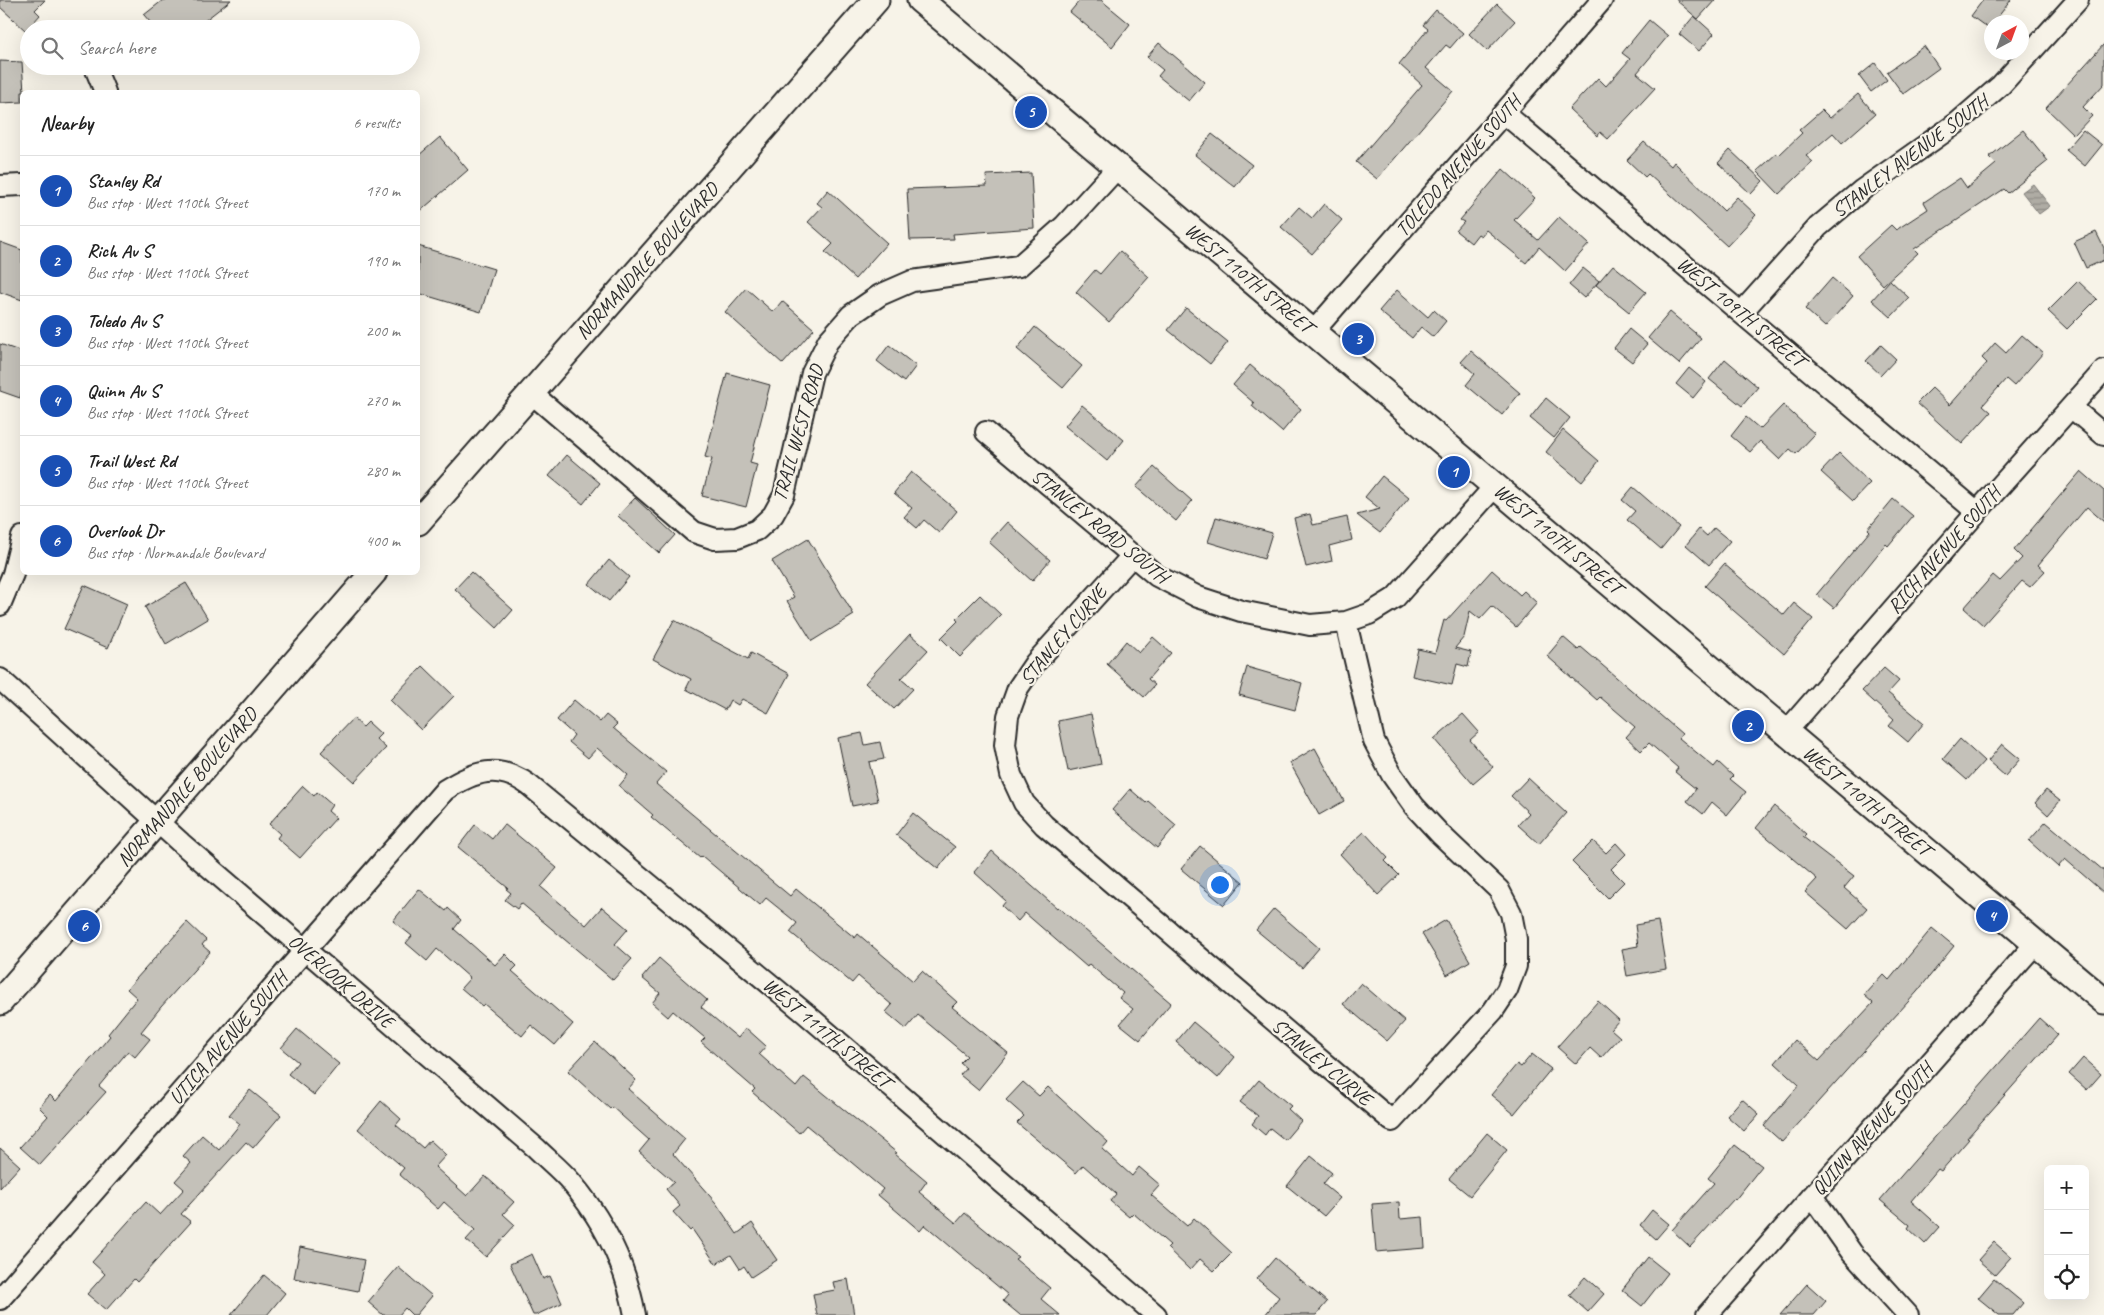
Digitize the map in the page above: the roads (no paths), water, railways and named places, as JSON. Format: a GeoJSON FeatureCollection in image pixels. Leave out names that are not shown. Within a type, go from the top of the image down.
{"type":"FeatureCollection","features":[{"type":"Feature","properties":{"kind":"street","name":"NORMANDALE BOULEVARD"},"geometry":{"type":"LineString","coordinates":[[420,520],[530,392],[876,0]]}},
{"type":"Feature","properties":{"kind":"street","name":"WEST 110TH STREET"},"geometry":{"type":"LineString","coordinates":[[920,0],[2036,944],[2103,998]]}},
{"type":"Feature","properties":{"kind":"street","name":"TOLEDO AVENUE SOUTH"},"geometry":{"type":"LineString","coordinates":[[1313,332],[1602,0]]}},
{"type":"Feature","properties":{"kind":"street","name":"STANLEY AVENUE SOUTH"},"geometry":{"type":"LineString","coordinates":[[1741,313],[1818,227],[1862,190],[1957,123],[2001,86],[2078,0]]}},
{"type":"Feature","properties":{"kind":"street"},"geometry":{"type":"LineString","coordinates":[[98,75],[105,90]]}},
{"type":"Feature","properties":{"kind":"street","name":"WEST 109TH STREET"},"geometry":{"type":"LineString","coordinates":[[1504,113],[1977,512]]}},
{"type":"Feature","properties":{"kind":"street","name":"TRAIL WEST ROAD"},"geometry":{"type":"LineString","coordinates":[[530,392],[694,532],[716,539],[737,538],[757,530],[773,515],[784,495],[812,373],[828,342],[851,315],[880,295],[912,281],[1019,266],[1064,226],[1118,167]]}},
{"type":"Feature","properties":{"kind":"street"},"geometry":{"type":"LineString","coordinates":[[0,186],[20,185]]}},
{"type":"Feature","properties":{"kind":"street","name":"RICH AVENUE SOUTH"},"geometry":{"type":"LineString","coordinates":[[1786,732],[1977,512],[2104,370]]}},
{"type":"Feature","properties":{"kind":"street"},"geometry":{"type":"LineString","coordinates":[[2071,407],[2104,435]]}},
{"type":"Feature","properties":{"kind":"street","name":"STANLEY ROAD SOUTH"},"geometry":{"type":"LineString","coordinates":[[986,432],[1157,576],[1206,600],[1241,611],[1310,625],[1346,622],[1369,614],[1395,598],[1495,486]]}},
{"type":"Feature","properties":{"kind":"street"},"geometry":{"type":"LineString","coordinates":[[0,605],[12,574],[20,544]]}},
{"type":"Feature","properties":{"kind":"street","name":"STANLEY CURVE"},"geometry":{"type":"LineString","coordinates":[[1132,556],[1036,663],[1018,688],[1008,716],[1005,746],[1014,782],[1024,803],[1044,825],[1392,1121],[1492,1011],[1507,990],[1516,966],[1516,939],[1511,913],[1499,890],[1440,834],[1414,806],[1392,776],[1374,741],[1346,622]]}},
{"type":"Feature","properties":{"kind":"street","name":"NORMANDALE BOULEVARD"},"geometry":{"type":"LineString","coordinates":[[0,1002],[371,575]]}},
{"type":"Feature","properties":{"kind":"street","name":"OVERLOOK DRIVE"},"geometry":{"type":"LineString","coordinates":[[0,679],[158,822],[536,1148],[571,1181],[600,1221],[622,1265],[636,1315]]}},
{"type":"Feature","properties":{"kind":"street","name":"UTICA AVENUE SOUTH"},"geometry":{"type":"LineString","coordinates":[[0,1299],[445,790],[465,777],[486,771]]}},
{"type":"Feature","properties":{"kind":"street","name":"WEST 111TH STREET"},"geometry":{"type":"LineString","coordinates":[[486,771],[502,772],[518,777],[529,785],[805,1013],[1156,1315]]}},
{"type":"Feature","properties":{"kind":"street","name":"QUINN AVENUE SOUTH"},"geometry":{"type":"LineString","coordinates":[[1707,1315],[2036,944]]}},
{"type":"Feature","properties":{"kind":"street"},"geometry":{"type":"LineString","coordinates":[[1812,1196],[1852,1253],[1908,1315]]}},
{"type":"Feature","properties":{"kind":"place","name":"Trail West Rd"},"geometry":{"type":"Point","coordinates":[1031,112]}},
{"type":"Feature","properties":{"kind":"place","name":"Toledo Av S"},"geometry":{"type":"Point","coordinates":[1358,339]}},
{"type":"Feature","properties":{"kind":"place","name":"Stanley Rd"},"geometry":{"type":"Point","coordinates":[1454,472]}},
{"type":"Feature","properties":{"kind":"place","name":"Rich Av S"},"geometry":{"type":"Point","coordinates":[1748,726]}},
{"type":"Feature","properties":{"kind":"place","name":"Quinn Av S"},"geometry":{"type":"Point","coordinates":[1992,916]}},
{"type":"Feature","properties":{"kind":"place","name":"Overlook Dr"},"geometry":{"type":"Point","coordinates":[84,926]}}]}
